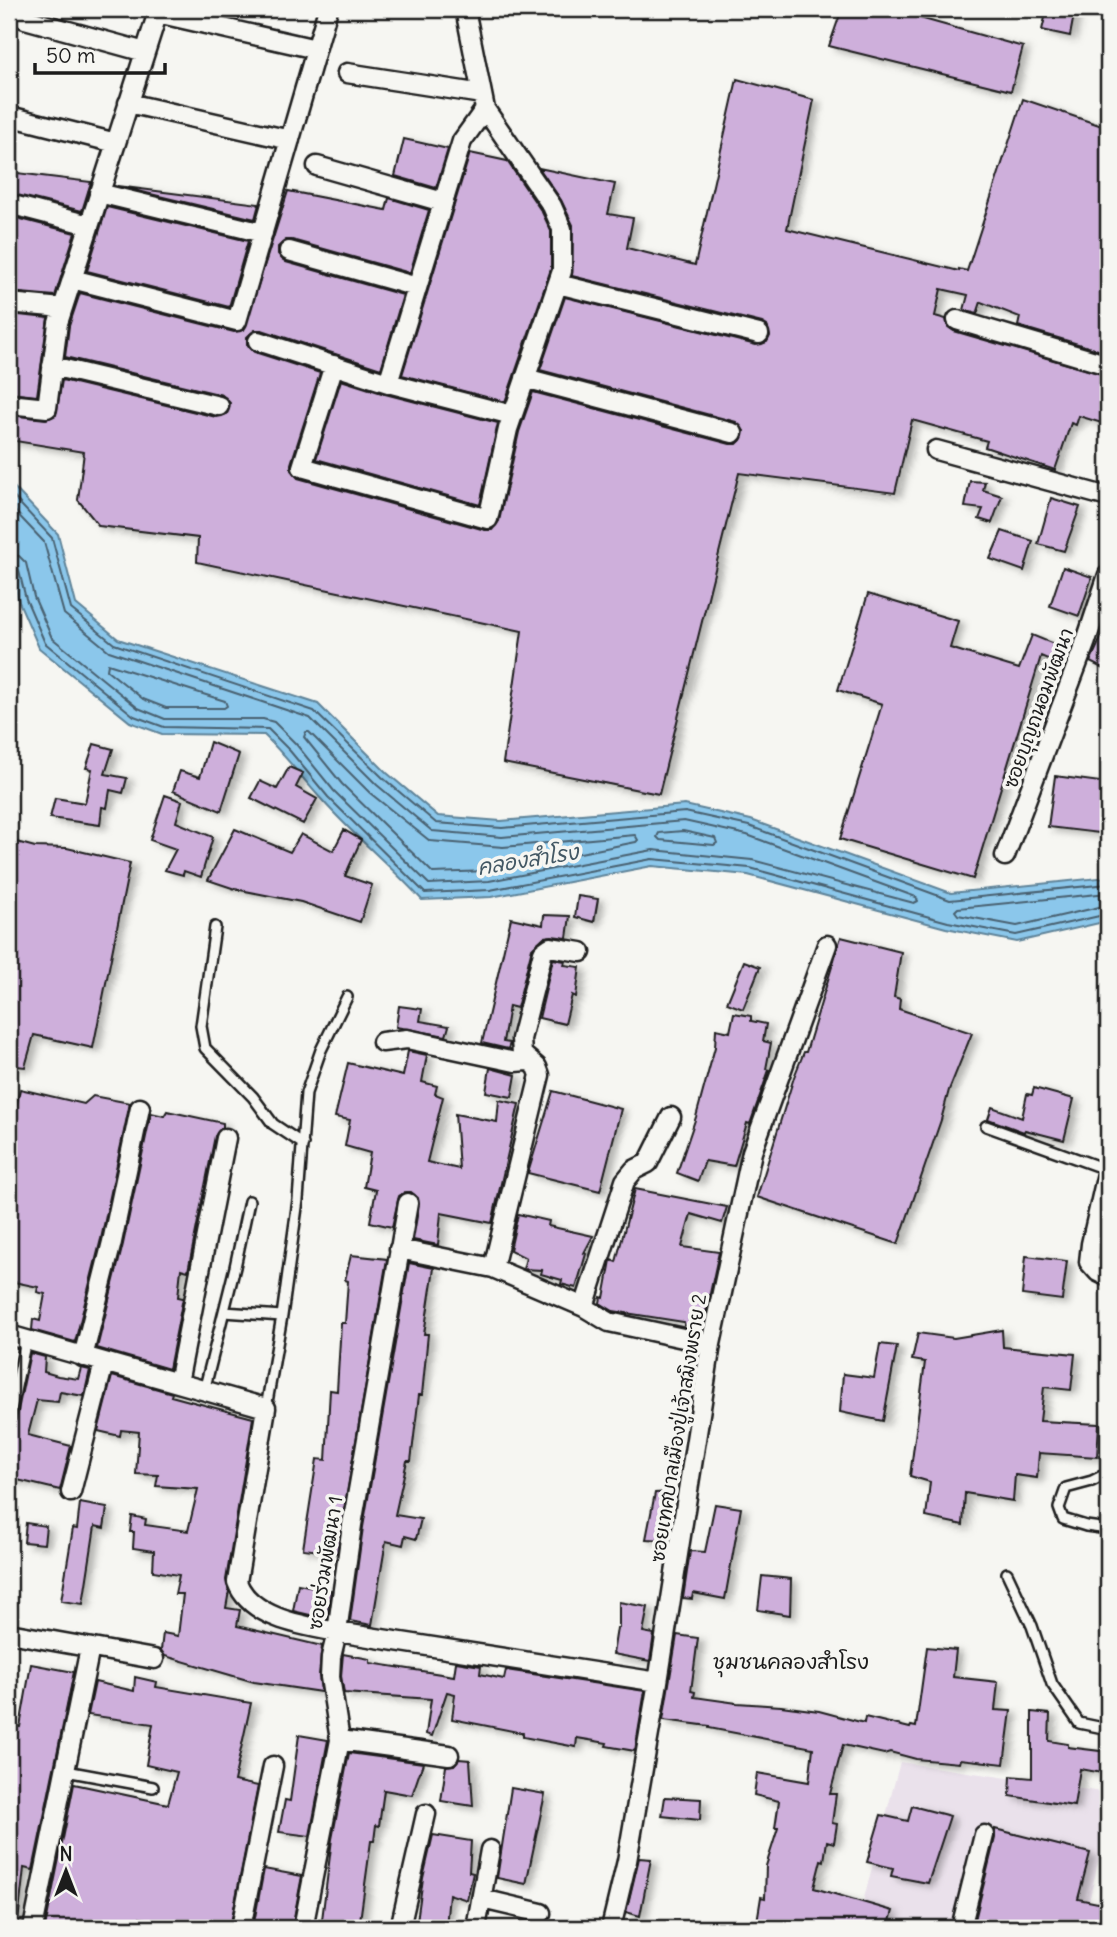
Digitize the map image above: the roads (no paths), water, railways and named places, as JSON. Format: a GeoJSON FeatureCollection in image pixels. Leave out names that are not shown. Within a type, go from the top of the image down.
{"type":"FeatureCollection","features":[{"type":"Feature","properties":{"kind":"street"},"geometry":{"type":"LineString","coordinates":[[72,279],[237,321],[328,9]]}},
{"type":"Feature","properties":{"kind":"street"},"geometry":{"type":"LineString","coordinates":[[334,366],[302,467],[488,519],[512,415],[562,271],[562,229],[552,206],[483,101],[465,9]]}},
{"type":"Feature","properties":{"kind":"street"},"geometry":{"type":"LineString","coordinates":[[9,404],[47,408],[62,308],[158,11],[316,49]]}},
{"type":"Feature","properties":{"kind":"street"},"geometry":{"type":"LineString","coordinates":[[26,19],[145,52]]}},
{"type":"Feature","properties":{"kind":"street"},"geometry":{"type":"LineString","coordinates":[[347,73],[483,101]]}},
{"type":"Feature","properties":{"kind":"street"},"geometry":{"type":"LineString","coordinates":[[388,383],[462,141],[483,101]]}},
{"type":"Feature","properties":{"kind":"street"},"geometry":{"type":"LineString","coordinates":[[128,103],[290,140]]}},
{"type":"Feature","properties":{"kind":"street"},"geometry":{"type":"LineString","coordinates":[[9,116],[116,143]]}},
{"type":"Feature","properties":{"kind":"street"},"geometry":{"type":"LineString","coordinates":[[317,166],[443,202]]}},
{"type":"Feature","properties":{"kind":"street"},"geometry":{"type":"LineString","coordinates":[[99,193],[263,233]]}},
{"type":"Feature","properties":{"kind":"street"},"geometry":{"type":"LineString","coordinates":[[9,204],[89,225]]}},
{"type":"Feature","properties":{"kind":"street"},"geometry":{"type":"LineString","coordinates":[[289,251],[417,287]]}},
{"type":"Feature","properties":{"kind":"street"},"geometry":{"type":"LineString","coordinates":[[558,284],[759,334]]}},
{"type":"Feature","properties":{"kind":"street"},"geometry":{"type":"LineString","coordinates":[[9,303],[62,308]]}},
{"type":"Feature","properties":{"kind":"street"},"geometry":{"type":"LineString","coordinates":[[957,320],[1108,365]]}},
{"type":"Feature","properties":{"kind":"street"},"geometry":{"type":"LineString","coordinates":[[258,341],[388,383],[512,415]]}},
{"type":"Feature","properties":{"kind":"street"},"geometry":{"type":"LineString","coordinates":[[52,366],[219,406]]}},
{"type":"Feature","properties":{"kind":"street"},"geometry":{"type":"LineString","coordinates":[[525,378],[733,433]]}},
{"type":"Feature","properties":{"kind":"street"},"geometry":{"type":"LineString","coordinates":[[936,450],[1108,497]]}},
{"type":"Feature","properties":{"kind":"street","name":"ซอยบุญถนอมพัฒนา"},"geometry":{"type":"LineString","coordinates":[[1006,856],[1108,575]]}},
{"type":"Feature","properties":{"kind":"street","name":"ซอยเทศบาลเมืองปู่เจ้าสมิงพราย 2"},"geometry":{"type":"LineString","coordinates":[[611,1928],[627,1861],[658,1682],[711,1343],[752,1152],[827,945]]}},
{"type":"Feature","properties":{"kind":"street"},"geometry":{"type":"LineString","coordinates":[[492,1268],[540,1075],[537,1067],[522,1054],[520,1039],[544,952],[550,947],[581,952]]}},
{"type":"Feature","properties":{"kind":"street"},"geometry":{"type":"LineString","coordinates":[[382,1042],[407,1039],[515,1062],[527,1061]]}},
{"type":"Feature","properties":{"kind":"street"},"geometry":{"type":"LineString","coordinates":[[83,1357],[112,1241],[140,1108]]}},
{"type":"Feature","properties":{"kind":"street"},"geometry":{"type":"LineString","coordinates":[[584,1307],[625,1181],[634,1170],[648,1163],[671,1118]]}},
{"type":"Feature","properties":{"kind":"street"},"geometry":{"type":"LineString","coordinates":[[178,1383],[226,1138]]}},
{"type":"Feature","properties":{"kind":"street"},"geometry":{"type":"LineString","coordinates":[[1108,1169],[1089,1262],[1098,1272],[1108,1277]]}},
{"type":"Feature","properties":{"kind":"street","name":"ซอยร่วมพัฒนา 1"},"geometry":{"type":"LineString","coordinates":[[303,1928],[340,1740],[330,1677],[331,1657],[408,1203]]}},
{"type":"Feature","properties":{"kind":"street"},"geometry":{"type":"LineString","coordinates":[[399,1249],[492,1268],[584,1307],[609,1322],[711,1343]]}},
{"type":"Feature","properties":{"kind":"street"},"geometry":{"type":"LineString","coordinates":[[17,1338],[266,1408],[237,1582],[241,1592],[254,1605],[291,1623],[337,1632],[658,1682]]}},
{"type":"Feature","properties":{"kind":"street"},"geometry":{"type":"LineString","coordinates":[[71,1492],[104,1363]]}},
{"type":"Feature","properties":{"kind":"street"},"geometry":{"type":"LineString","coordinates":[[9,1633],[89,1656],[154,1659]]}},
{"type":"Feature","properties":{"kind":"street"},"geometry":{"type":"LineString","coordinates":[[33,1928],[89,1656]]}},
{"type":"Feature","properties":{"kind":"street"},"geometry":{"type":"LineString","coordinates":[[340,1740],[449,1755]]}},
{"type":"Feature","properties":{"kind":"street"},"geometry":{"type":"LineString","coordinates":[[241,1928],[273,1766]]}},
{"type":"Feature","properties":{"kind":"street"},"geometry":{"type":"LineString","coordinates":[[400,1928],[426,1814]]}},
{"type":"Feature","properties":{"kind":"street"},"geometry":{"type":"LineString","coordinates":[[961,1928],[984,1835]]}},
{"type":"Feature","properties":{"kind":"street"},"geometry":{"type":"LineString","coordinates":[[475,1928],[490,1850]]}},
{"type":"Feature","properties":{"kind":"street"},"geometry":{"type":"LineString","coordinates":[[482,1899],[541,1913]]}},
{"type":"Feature","properties":{"kind":"lane"},"geometry":{"type":"LineString","coordinates":[[215,927],[201,1026],[205,1048],[253,1097],[273,1124],[303,1144]]}},
{"type":"Feature","properties":{"kind":"lane"},"geometry":{"type":"LineString","coordinates":[[266,1408],[282,1316],[303,1144],[306,1093],[321,1050],[347,998]]}},
{"type":"Feature","properties":{"kind":"lane"},"geometry":{"type":"LineString","coordinates":[[986,1126],[1108,1169]]}},
{"type":"Feature","properties":{"kind":"lane"},"geometry":{"type":"LineString","coordinates":[[204,1391],[249,1201]]}},
{"type":"Feature","properties":{"kind":"lane"},"geometry":{"type":"LineString","coordinates":[[224,1312],[282,1316]]}},
{"type":"Feature","properties":{"kind":"lane"},"geometry":{"type":"LineString","coordinates":[[9,1419],[17,1338]]}},
{"type":"Feature","properties":{"kind":"lane"},"geometry":{"type":"LineString","coordinates":[[1108,1473],[1092,1481],[1066,1488],[1059,1508],[1063,1519],[1108,1529]]}},
{"type":"Feature","properties":{"kind":"lane"},"geometry":{"type":"LineString","coordinates":[[1007,1573],[1032,1626],[1052,1684],[1065,1706],[1079,1723],[1108,1729]]}},
{"type":"Feature","properties":{"kind":"lane"},"geometry":{"type":"LineString","coordinates":[[66,1771],[153,1787]]}},
{"type":"Feature","properties":{"kind":"water","name":"คลองสำโรง"},"geometry":{"type":"Polygon","coordinates":[[[9,482],[58,534],[76,604],[118,639],[318,704],[387,773],[438,816],[501,821],[685,805],[751,820],[951,893],[1108,877],[1108,921],[1017,942],[946,928],[748,875],[652,866],[491,897],[422,900],[334,813],[264,735],[162,734],[130,722],[39,648],[19,602],[9,555],[9,482]]]}},
{"type":"Feature","properties":{"kind":"district","name":"ชุมชนคลองสำโรง"},"geometry":{"type":"Point","coordinates":[791,1662]}}]}
